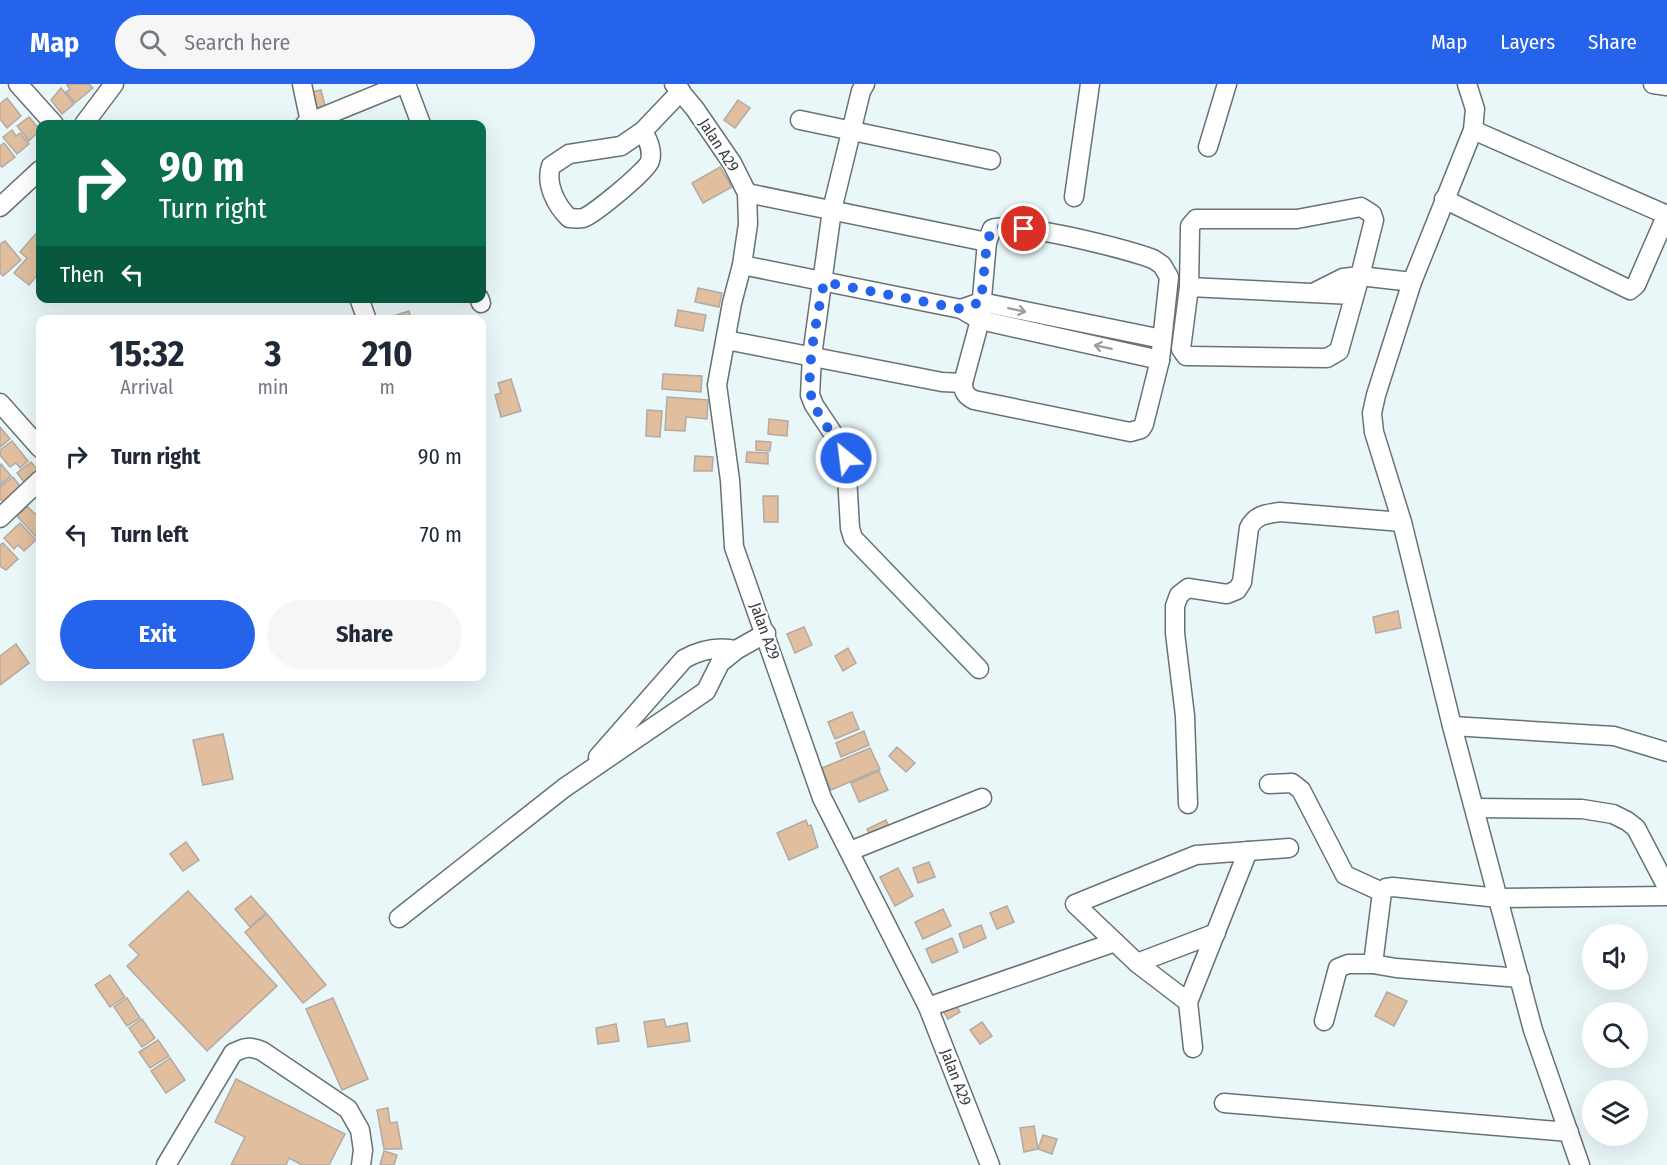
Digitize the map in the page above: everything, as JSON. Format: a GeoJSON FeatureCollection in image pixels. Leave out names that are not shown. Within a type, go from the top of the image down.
{"type":"FeatureCollection","features":[{"type":"Feature","properties":{"kind":"street"},"geometry":{"type":"LineString","coordinates":[[18,84],[50,120]]}},
{"type":"Feature","properties":{"kind":"street"},"geometry":{"type":"LineString","coordinates":[[87,120],[114,84]]}},
{"type":"Feature","properties":{"kind":"street"},"geometry":{"type":"LineString","coordinates":[[302,84],[308,120]]}},
{"type":"Feature","properties":{"kind":"street"},"geometry":{"type":"LineString","coordinates":[[315,120],[404,84],[419,120]]}},
{"type":"Feature","properties":{"kind":"street"},"geometry":{"type":"LineString","coordinates":[[865,84],[861,91],[832,210],[824,282],[812,356],[810,395],[846,458],[850,528],[853,538],[979,669]]}},
{"type":"Feature","properties":{"kind":"street"},"geometry":{"type":"LineString","coordinates":[[1074,197],[1090,84]]}},
{"type":"Feature","properties":{"kind":"street"},"geometry":{"type":"LineString","coordinates":[[1209,147],[1227,84]]}},
{"type":"Feature","properties":{"kind":"street"},"geometry":{"type":"LineString","coordinates":[[1467,84],[1475,109],[1473,130],[1412,282],[1372,413],[1374,432],[1402,522],[1452,726],[1533,1030],[1580,1165]]}},
{"type":"Feature","properties":{"kind":"street"},"geometry":{"type":"LineString","coordinates":[[1653,84],[1667,86]]}},
{"type":"Feature","properties":{"kind":"street"},"geometry":{"type":"LineString","coordinates":[[643,130],[650,142],[651,159],[647,167],[623,189],[583,219],[569,218],[551,189],[548,174],[551,166],[569,154],[621,146],[643,130],[677,88]]}},
{"type":"Feature","properties":{"kind":"street","name":"Jalan A29"},"geometry":{"type":"LineString","coordinates":[[677,88],[732,163],[747,193],[748,224],[742,264],[732,303],[717,385],[730,480],[734,547],[822,798],[928,1007],[990,1165]]}},
{"type":"Feature","properties":{"kind":"street"},"geometry":{"type":"LineString","coordinates":[[800,120],[992,159]]}},
{"type":"Feature","properties":{"kind":"street"},"geometry":{"type":"LineString","coordinates":[[1444,199],[1630,290],[1636,285],[1667,214],[1473,130]]}},
{"type":"Feature","properties":{"kind":"street"},"geometry":{"type":"LineString","coordinates":[[3,198],[36,173]]}},
{"type":"Feature","properties":{"kind":"street"},"geometry":{"type":"LineString","coordinates":[[747,193],[987,242]]}},
{"type":"Feature","properties":{"kind":"street"},"geometry":{"type":"LineString","coordinates":[[1351,207],[1366,210],[1372,214],[1374,220],[1360,276],[1336,355],[1327,358],[1186,356],[1181,349],[1189,287],[1190,226],[1196,219],[1297,219],[1351,207]]}},
{"type":"Feature","properties":{"kind":"street"},"geometry":{"type":"LineString","coordinates":[[1006,226],[1080,239],[1153,259],[1162,265],[1169,277],[1160,360],[1144,424],[1137,432],[1130,432],[974,400],[967,396],[963,390],[963,383],[980,311],[987,242],[992,229],[1006,226]]}},
{"type":"Feature","properties":{"kind":"street"},"geometry":{"type":"LineString","coordinates":[[742,264],[961,309],[1162,339]]}},
{"type":"Feature","properties":{"kind":"street"},"geometry":{"type":"LineString","coordinates":[[1315,292],[1343,278],[1360,276],[1412,282]]}},
{"type":"Feature","properties":{"kind":"street"},"geometry":{"type":"LineString","coordinates":[[1189,287],[1353,295]]}},
{"type":"Feature","properties":{"kind":"street"},"geometry":{"type":"LineString","coordinates":[[980,311],[1160,360]]}},
{"type":"Feature","properties":{"kind":"street"},"geometry":{"type":"LineString","coordinates":[[726,340],[942,382],[963,383]]}},
{"type":"Feature","properties":{"kind":"street"},"geometry":{"type":"LineString","coordinates":[[0,403],[36,444]]}},
{"type":"Feature","properties":{"kind":"street"},"geometry":{"type":"LineString","coordinates":[[0,518],[36,484]]}},
{"type":"Feature","properties":{"kind":"street"},"geometry":{"type":"LineString","coordinates":[[1188,804],[1185,716],[1175,633],[1175,606],[1179,595],[1188,588],[1227,594],[1237,590],[1242,582],[1249,528],[1252,520],[1263,514],[1280,512],[1402,522]]}},
{"type":"Feature","properties":{"kind":"street"},"geometry":{"type":"LineString","coordinates":[[399,918],[581,777],[706,692],[720,663],[736,650],[766,633]]}},
{"type":"Feature","properties":{"kind":"street"},"geometry":{"type":"LineString","coordinates":[[581,777],[684,659],[699,650],[725,648],[736,650]]}},
{"type":"Feature","properties":{"kind":"street"},"geometry":{"type":"LineString","coordinates":[[1452,726],[1614,736],[1667,752]]}},
{"type":"Feature","properties":{"kind":"street"},"geometry":{"type":"LineString","coordinates":[[1269,784],[1292,783],[1302,790],[1345,875],[1382,892]]}},
{"type":"Feature","properties":{"kind":"street"},"geometry":{"type":"LineString","coordinates":[[850,851],[982,798]]}},
{"type":"Feature","properties":{"kind":"street"},"geometry":{"type":"LineString","coordinates":[[1475,808],[1582,809],[1613,814],[1636,828],[1667,887]]}},
{"type":"Feature","properties":{"kind":"street"},"geometry":{"type":"LineString","coordinates":[[1188,1002],[1137,963],[1075,904],[1196,855],[1289,848]]}},
{"type":"Feature","properties":{"kind":"street"},"geometry":{"type":"LineString","coordinates":[[1193,1048],[1188,1002],[1248,851]]}},
{"type":"Feature","properties":{"kind":"street"},"geometry":{"type":"LineString","coordinates":[[1373,964],[1382,892],[1386,888],[1499,898],[1667,896]]}},
{"type":"Feature","properties":{"kind":"street"},"geometry":{"type":"LineString","coordinates":[[1137,963],[1216,933]]}},
{"type":"Feature","properties":{"kind":"street"},"geometry":{"type":"LineString","coordinates":[[928,1007],[1115,942]]}},
{"type":"Feature","properties":{"kind":"street"},"geometry":{"type":"LineString","coordinates":[[1324,1021],[1338,968],[1348,964],[1373,964],[1395,968],[1520,978]]}},
{"type":"Feature","properties":{"kind":"street"},"geometry":{"type":"LineString","coordinates":[[166,1165],[233,1053],[244,1047],[262,1051],[348,1109],[360,1130],[363,1150],[361,1165]]}},
{"type":"Feature","properties":{"kind":"street"},"geometry":{"type":"LineString","coordinates":[[1224,1103],[1569,1132]]}},
{"type":"Feature","properties":{"kind":"building"},"geometry":{"type":"Polygon","coordinates":[[[89,84],[93,88],[75,103],[66,92],[70,89],[67,85],[89,84]]]}},
{"type":"Feature","properties":{"kind":"building"},"geometry":{"type":"Polygon","coordinates":[[[61,88],[74,104],[62,114],[51,100],[61,88]]]}},
{"type":"Feature","properties":{"kind":"building"},"geometry":{"type":"Polygon","coordinates":[[[321,90],[326,109],[312,112],[307,93],[321,90]]]}},
{"type":"Feature","properties":{"kind":"building"},"geometry":{"type":"Polygon","coordinates":[[[7,98],[21,116],[7,128],[0,119],[0,104],[7,98]]]}},
{"type":"Feature","properties":{"kind":"building"},"geometry":{"type":"Polygon","coordinates":[[[738,100],[750,108],[735,128],[724,120],[738,100]]]}},
{"type":"Feature","properties":{"kind":"building"},"geometry":{"type":"Polygon","coordinates":[[[29,117],[36,125],[36,134],[29,141],[17,126],[29,117]]]}},
{"type":"Feature","properties":{"kind":"building"},"geometry":{"type":"Polygon","coordinates":[[[12,130],[16,136],[20,133],[29,144],[17,154],[3,137],[12,130]]]}},
{"type":"Feature","properties":{"kind":"building"},"geometry":{"type":"Polygon","coordinates":[[[4,143],[15,157],[2,167],[0,165],[0,146],[4,143]]]}},
{"type":"Feature","properties":{"kind":"building"},"geometry":{"type":"Polygon","coordinates":[[[720,167],[732,187],[703,203],[692,183],[720,167]]]}},
{"type":"Feature","properties":{"kind":"building"},"geometry":{"type":"Polygon","coordinates":[[[36,234],[36,277],[29,285],[14,273],[27,258],[20,252],[36,234]]]}},
{"type":"Feature","properties":{"kind":"building"},"geometry":{"type":"Polygon","coordinates":[[[5,241],[21,260],[3,276],[0,273],[0,244],[5,241]]]}},
{"type":"Feature","properties":{"kind":"building"},"geometry":{"type":"Polygon","coordinates":[[[698,288],[722,293],[719,307],[695,302],[698,288]]]}},
{"type":"Feature","properties":{"kind":"building"},"geometry":{"type":"Polygon","coordinates":[[[678,310],[706,315],[703,331],[675,326],[678,310]]]}},
{"type":"Feature","properties":{"kind":"building"},"geometry":{"type":"Polygon","coordinates":[[[409,311],[410,315],[396,315],[409,311]]]}},
{"type":"Feature","properties":{"kind":"building"},"geometry":{"type":"Polygon","coordinates":[[[663,374],[702,376],[701,392],[662,389],[663,374]]]}},
{"type":"Feature","properties":{"kind":"building"},"geometry":{"type":"Polygon","coordinates":[[[511,379],[521,411],[501,417],[495,395],[501,393],[498,383],[511,379]]]}},
{"type":"Feature","properties":{"kind":"building"},"geometry":{"type":"Polygon","coordinates":[[[667,397],[708,400],[707,419],[686,417],[685,431],[665,430],[667,397]]]}},
{"type":"Feature","properties":{"kind":"building"},"geometry":{"type":"Polygon","coordinates":[[[647,410],[662,411],[660,437],[646,436],[647,410]]]}},
{"type":"Feature","properties":{"kind":"building"},"geometry":{"type":"Polygon","coordinates":[[[769,419],[788,421],[787,436],[768,434],[769,419]]]}},
{"type":"Feature","properties":{"kind":"building"},"geometry":{"type":"Polygon","coordinates":[[[0,427],[10,439],[0,447],[0,427]]]}},
{"type":"Feature","properties":{"kind":"building"},"geometry":{"type":"Polygon","coordinates":[[[12,441],[28,461],[20,468],[16,463],[10,467],[0,455],[0,450],[12,441]]]}},
{"type":"Feature","properties":{"kind":"building"},"geometry":{"type":"Polygon","coordinates":[[[756,441],[771,442],[770,451],[756,450],[756,441]]]}},
{"type":"Feature","properties":{"kind":"building"},"geometry":{"type":"Polygon","coordinates":[[[747,452],[768,453],[768,464],[746,462],[747,452]]]}},
{"type":"Feature","properties":{"kind":"building"},"geometry":{"type":"Polygon","coordinates":[[[695,456],[713,457],[712,471],[694,471],[695,456]]]}},
{"type":"Feature","properties":{"kind":"building"},"geometry":{"type":"Polygon","coordinates":[[[31,462],[36,468],[36,477],[27,486],[17,473],[31,462]]]}},
{"type":"Feature","properties":{"kind":"building"},"geometry":{"type":"Polygon","coordinates":[[[0,465],[11,476],[0,485],[0,465]]]}},
{"type":"Feature","properties":{"kind":"building"},"geometry":{"type":"Polygon","coordinates":[[[13,477],[23,490],[5,504],[0,499],[0,487],[13,477]]]}},
{"type":"Feature","properties":{"kind":"building"},"geometry":{"type":"Polygon","coordinates":[[[763,496],[778,496],[778,522],[764,522],[763,496]]]}},
{"type":"Feature","properties":{"kind":"building"},"geometry":{"type":"Polygon","coordinates":[[[27,506],[36,513],[36,537],[17,516],[27,506]]]}},
{"type":"Feature","properties":{"kind":"building"},"geometry":{"type":"Polygon","coordinates":[[[20,523],[36,540],[24,551],[18,545],[14,549],[4,538],[20,523]]]}},
{"type":"Feature","properties":{"kind":"building"},"geometry":{"type":"Polygon","coordinates":[[[3,543],[18,559],[6,570],[0,566],[0,545],[3,543]]]}},
{"type":"Feature","properties":{"kind":"building"},"geometry":{"type":"Polygon","coordinates":[[[1398,611],[1401,628],[1376,633],[1373,617],[1398,611]]]}},
{"type":"Feature","properties":{"kind":"building"},"geometry":{"type":"Polygon","coordinates":[[[804,627],[812,645],[795,653],[787,634],[804,627]]]}},
{"type":"Feature","properties":{"kind":"building"},"geometry":{"type":"Polygon","coordinates":[[[16,644],[29,663],[0,685],[0,656],[16,644]]]}},
{"type":"Feature","properties":{"kind":"building"},"geometry":{"type":"Polygon","coordinates":[[[848,648],[856,663],[843,671],[835,656],[848,648]]]}},
{"type":"Feature","properties":{"kind":"building"},"geometry":{"type":"Polygon","coordinates":[[[852,712],[859,729],[835,739],[828,722],[852,712]]]}},
{"type":"Feature","properties":{"kind":"building"},"geometry":{"type":"Polygon","coordinates":[[[864,731],[869,745],[841,757],[836,743],[864,731]]]}},
{"type":"Feature","properties":{"kind":"building"},"geometry":{"type":"Polygon","coordinates":[[[223,734],[233,779],[203,785],[193,740],[223,734]]]}},
{"type":"Feature","properties":{"kind":"building"},"geometry":{"type":"Polygon","coordinates":[[[897,747],[915,763],[906,772],[889,756],[897,747]]]}},
{"type":"Feature","properties":{"kind":"building"},"geometry":{"type":"Polygon","coordinates":[[[870,748],[880,769],[831,790],[822,768],[870,748]]]}},
{"type":"Feature","properties":{"kind":"building"},"geometry":{"type":"Polygon","coordinates":[[[879,771],[888,790],[859,802],[851,783],[879,771]]]}},
{"type":"Feature","properties":{"kind":"building"},"geometry":{"type":"Polygon","coordinates":[[[806,820],[808,826],[811,825],[818,847],[789,860],[777,833],[806,820]]]}},
{"type":"Feature","properties":{"kind":"building"},"geometry":{"type":"Polygon","coordinates":[[[886,820],[892,834],[874,843],[867,829],[886,820]]]}},
{"type":"Feature","properties":{"kind":"building"},"geometry":{"type":"Polygon","coordinates":[[[186,842],[199,860],[183,871],[170,854],[186,842]]]}},
{"type":"Feature","properties":{"kind":"building"},"geometry":{"type":"Polygon","coordinates":[[[929,862],[935,877],[918,883],[913,868],[929,862]]]}},
{"type":"Feature","properties":{"kind":"building"},"geometry":{"type":"Polygon","coordinates":[[[898,868],[913,896],[895,906],[880,877],[898,868]]]}},
{"type":"Feature","properties":{"kind":"building"},"geometry":{"type":"Polygon","coordinates":[[[188,891],[277,986],[207,1051],[127,966],[139,955],[129,945],[188,891]]]}},
{"type":"Feature","properties":{"kind":"building"},"geometry":{"type":"Polygon","coordinates":[[[251,896],[266,913],[250,927],[235,909],[251,896]]]}},
{"type":"Feature","properties":{"kind":"building"},"geometry":{"type":"Polygon","coordinates":[[[1007,906],[1014,922],[997,929],[990,913],[1007,906]]]}},
{"type":"Feature","properties":{"kind":"building"},"geometry":{"type":"Polygon","coordinates":[[[943,909],[951,926],[923,939],[915,922],[943,909]]]}},
{"type":"Feature","properties":{"kind":"building"},"geometry":{"type":"Polygon","coordinates":[[[267,914],[326,985],[303,1003],[245,932],[267,914]]]}},
{"type":"Feature","properties":{"kind":"building"},"geometry":{"type":"Polygon","coordinates":[[[981,925],[986,938],[964,948],[959,934],[981,925]]]}},
{"type":"Feature","properties":{"kind":"building"},"geometry":{"type":"Polygon","coordinates":[[[952,938],[958,952],[932,963],[926,949],[952,938]]]}},
{"type":"Feature","properties":{"kind":"building"},"geometry":{"type":"Polygon","coordinates":[[[110,975],[125,997],[110,1007],[95,985],[110,975]]]}},
{"type":"Feature","properties":{"kind":"building"},"geometry":{"type":"Polygon","coordinates":[[[1387,992],[1407,1001],[1394,1026],[1375,1016],[1387,992]]]}},
{"type":"Feature","properties":{"kind":"building"},"geometry":{"type":"Polygon","coordinates":[[[127,998],[140,1018],[127,1026],[114,1007],[127,998]]]}},
{"type":"Feature","properties":{"kind":"building"},"geometry":{"type":"Polygon","coordinates":[[[333,998],[368,1079],[342,1090],[306,1009],[333,998]]]}},
{"type":"Feature","properties":{"kind":"building"},"geometry":{"type":"Polygon","coordinates":[[[954,1002],[960,1012],[948,1019],[942,1009],[954,1002]]]}},
{"type":"Feature","properties":{"kind":"building"},"geometry":{"type":"Polygon","coordinates":[[[142,1019],[155,1038],[142,1047],[129,1028],[142,1019]]]}},
{"type":"Feature","properties":{"kind":"building"},"geometry":{"type":"Polygon","coordinates":[[[664,1019],[666,1027],[687,1023],[690,1041],[648,1047],[644,1022],[664,1019]]]}},
{"type":"Feature","properties":{"kind":"building"},"geometry":{"type":"Polygon","coordinates":[[[982,1022],[992,1036],[980,1044],[970,1030],[982,1022]]]}},
{"type":"Feature","properties":{"kind":"building"},"geometry":{"type":"Polygon","coordinates":[[[616,1024],[619,1041],[598,1044],[596,1028],[616,1024]]]}},
{"type":"Feature","properties":{"kind":"building"},"geometry":{"type":"Polygon","coordinates":[[[158,1040],[169,1056],[150,1068],[139,1052],[158,1040]]]}},
{"type":"Feature","properties":{"kind":"building"},"geometry":{"type":"Polygon","coordinates":[[[170,1058],[185,1080],[166,1093],[151,1071],[170,1058]]]}},
{"type":"Feature","properties":{"kind":"building"},"geometry":{"type":"Polygon","coordinates":[[[236,1079],[345,1134],[329,1165],[302,1165],[289,1158],[286,1165],[231,1165],[245,1137],[215,1122],[236,1079]]]}},
{"type":"Feature","properties":{"kind":"building"},"geometry":{"type":"Polygon","coordinates":[[[388,1108],[390,1123],[397,1122],[402,1149],[384,1149],[377,1110],[388,1108]]]}},
{"type":"Feature","properties":{"kind":"building"},"geometry":{"type":"Polygon","coordinates":[[[1034,1126],[1038,1149],[1024,1152],[1020,1128],[1034,1126]]]}},
{"type":"Feature","properties":{"kind":"building"},"geometry":{"type":"Polygon","coordinates":[[[1043,1135],[1057,1139],[1052,1154],[1038,1149],[1043,1135]]]}},
{"type":"Feature","properties":{"kind":"building"},"geometry":{"type":"Polygon","coordinates":[[[384,1151],[397,1155],[394,1165],[380,1165],[384,1151]]]}},
{"type":"Feature","properties":{"kind":"route"},"geometry":{"type":"LineString","coordinates":[[846,458],[810,395],[812,356],[824,282],[961,309],[981,302],[987,242],[992,229],[997,226],[1024,229]]}}]}
